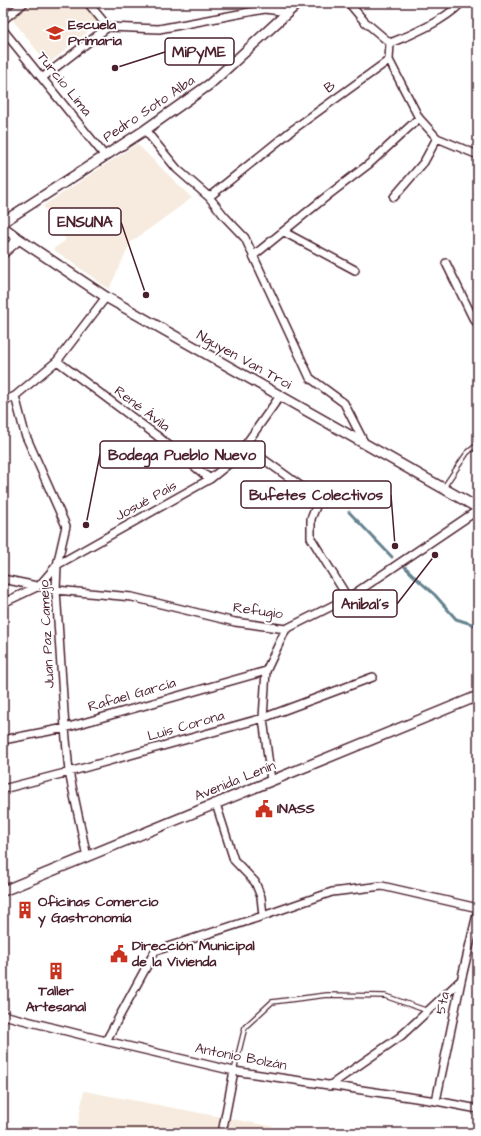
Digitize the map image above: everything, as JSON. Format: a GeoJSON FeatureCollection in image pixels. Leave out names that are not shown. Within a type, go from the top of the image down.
{"type":"FeatureCollection","features":[{"type":"Feature","properties":{"kind":"street"},"geometry":{"type":"LineString","coordinates":[[3,20],[24,3]]}},
{"type":"Feature","properties":{"kind":"street"},"geometry":{"type":"LineString","coordinates":[[88,3],[108,27]]}},
{"type":"Feature","properties":{"kind":"street","name":"Pedro Soto Alba"},"geometry":{"type":"LineString","coordinates":[[3,222],[144,130],[210,84],[298,3]]}},
{"type":"Feature","properties":{"kind":"street"},"geometry":{"type":"LineString","coordinates":[[349,3],[364,21],[390,43]]}},
{"type":"Feature","properties":{"kind":"street"},"geometry":{"type":"LineString","coordinates":[[390,43],[413,35],[455,9],[460,3]]}},
{"type":"Feature","properties":{"kind":"street"},"geometry":{"type":"LineString","coordinates":[[42,78],[108,27],[159,29],[265,9],[288,12]]}},
{"type":"Feature","properties":{"kind":"street","name":"Turcio Lima"},"geometry":{"type":"LineString","coordinates":[[3,30],[105,156]]}},
{"type":"Feature","properties":{"kind":"street"},"geometry":{"type":"LineString","coordinates":[[390,43],[389,60],[419,118],[437,138],[478,155]]}},
{"type":"Feature","properties":{"kind":"street","name":"B"},"geometry":{"type":"LineString","coordinates":[[209,197],[291,131],[389,60]]}},
{"type":"Feature","properties":{"kind":"street"},"geometry":{"type":"LineString","coordinates":[[253,256],[369,164],[419,118]]}},
{"type":"Feature","properties":{"kind":"street"},"geometry":{"type":"LineString","coordinates":[[144,130],[177,169],[209,197],[245,238],[310,378],[344,403],[365,444]]}},
{"type":"Feature","properties":{"kind":"street"},"geometry":{"type":"LineString","coordinates":[[394,197],[424,162],[437,138]]}},
{"type":"Feature","properties":{"kind":"street","name":"Nguyen Van Troi"},"geometry":{"type":"LineString","coordinates":[[3,227],[106,298],[478,509]]}},
{"type":"Feature","properties":{"kind":"street"},"geometry":{"type":"LineString","coordinates":[[284,232],[355,270]]}},
{"type":"Feature","properties":{"kind":"street"},"geometry":{"type":"LineString","coordinates":[[3,253],[19,239]]}},
{"type":"Feature","properties":{"kind":"street"},"geometry":{"type":"LineString","coordinates":[[446,263],[473,318],[478,324]]}},
{"type":"Feature","properties":{"kind":"street"},"geometry":{"type":"LineString","coordinates":[[3,401],[15,396],[57,361],[106,298]]}},
{"type":"Feature","properties":{"kind":"street","name":"René Ávila"},"geometry":{"type":"LineString","coordinates":[[57,361],[156,435],[210,479]]}},
{"type":"Feature","properties":{"kind":"street","name":"Juan Paz Camejo"},"geometry":{"type":"LineString","coordinates":[[15,396],[25,434],[66,526],[57,565],[56,590],[69,772],[87,857]]}},
{"type":"Feature","properties":{"kind":"street","name":"Josué País"},"geometry":{"type":"LineString","coordinates":[[3,603],[39,586],[57,565],[210,479],[236,458],[280,396]]}},
{"type":"Feature","properties":{"kind":"street"},"geometry":{"type":"LineString","coordinates":[[245,446],[319,499],[311,519],[311,538],[348,598]]}},
{"type":"Feature","properties":{"kind":"street","name":"Refugio"},"geometry":{"type":"LineString","coordinates":[[3,579],[56,590],[132,597],[235,622],[286,630],[348,598],[478,509]]}},
{"type":"Feature","properties":{"kind":"street"},"geometry":{"type":"LineString","coordinates":[[271,781],[263,718],[266,671],[286,630]]}},
{"type":"Feature","properties":{"kind":"street","name":"Rafael García"},"geometry":{"type":"LineString","coordinates":[[3,740],[65,728],[266,671]]}},
{"type":"Feature","properties":{"kind":"street","name":"Luis Corona"},"geometry":{"type":"LineString","coordinates":[[3,789],[263,718],[373,677]]}},
{"type":"Feature","properties":{"kind":"street","name":"Avenida Lenín"},"geometry":{"type":"LineString","coordinates":[[3,892],[478,696]]}},
{"type":"Feature","properties":{"kind":"street"},"geometry":{"type":"LineString","coordinates":[[216,804],[234,860],[255,882],[261,897],[263,916]]}},
{"type":"Feature","properties":{"kind":"street"},"geometry":{"type":"LineString","coordinates":[[106,1041],[155,951],[332,892],[382,886],[478,909]]}},
{"type":"Feature","properties":{"kind":"street","name":"5ta"},"geometry":{"type":"LineString","coordinates":[[436,1102],[461,981],[478,909]]}},
{"type":"Feature","properties":{"kind":"street"},"geometry":{"type":"LineString","coordinates":[[329,1086],[401,1036],[461,981]]}},
{"type":"Feature","properties":{"kind":"street","name":"Antonio Bolzán"},"geometry":{"type":"LineString","coordinates":[[3,1015],[234,1071],[478,1109]]}},
{"type":"Feature","properties":{"kind":"street"},"geometry":{"type":"LineString","coordinates":[[222,1133],[234,1071]]}},
{"type":"Feature","properties":{"kind":"lane"},"geometry":{"type":"LineString","coordinates":[[443,488],[467,453],[478,444]]}},
{"type":"Feature","properties":{"kind":"lane"},"geometry":{"type":"LineString","coordinates":[[234,1071],[245,1027],[272,1002],[327,995],[385,996],[428,1011]]}},
{"type":"Feature","properties":{"kind":"shaded area","name":"Escuela Primaria"},"geometry":{"type":"Polygon","coordinates":[[[29,3],[84,3],[100,22],[48,64],[11,18],[29,3]]]}},
{"type":"Feature","properties":{"kind":"shaded area"},"geometry":{"type":"Polygon","coordinates":[[[137,144],[192,198],[131,242],[109,289],[53,249],[66,240],[43,206],[137,144]]]}},
{"type":"Feature","properties":{"kind":"shaded area"},"geometry":{"type":"Polygon","coordinates":[[[84,1091],[306,1133],[76,1133],[84,1091]]]}},
{"type":"Feature","properties":{"kind":"waterway"},"geometry":{"type":"LineString","coordinates":[[349,512],[392,557]]}},
{"type":"Feature","properties":{"kind":"waterway"},"geometry":{"type":"LineString","coordinates":[[405,567],[435,595],[456,619],[478,626]]}},
{"type":"Feature","properties":{"kind":"place","name":"Escuela Primaria"},"geometry":{"type":"Point","coordinates":[55,33]}},
{"type":"Feature","properties":{"kind":"place","name":"MiPyME"},"geometry":{"type":"Point","coordinates":[115,68]}},
{"type":"Feature","properties":{"kind":"place","name":"ENSUNA"},"geometry":{"type":"Point","coordinates":[146,295]}},
{"type":"Feature","properties":{"kind":"place","name":"Bodega Pueblo Nuevo"},"geometry":{"type":"Point","coordinates":[86,525]}},
{"type":"Feature","properties":{"kind":"place","name":"Bufetes Colectivos"},"geometry":{"type":"Point","coordinates":[395,546]}},
{"type":"Feature","properties":{"kind":"place","name":"Anibal´s"},"geometry":{"type":"Point","coordinates":[435,555]}},
{"type":"Feature","properties":{"kind":"place","name":"INASS"},"geometry":{"type":"Point","coordinates":[264,809]}},
{"type":"Feature","properties":{"kind":"place","name":"Oficinas Comercio y Gastronomía"},"geometry":{"type":"Point","coordinates":[25,910]}},
{"type":"Feature","properties":{"kind":"place","name":"Dirección Municipal de la Vivienda"},"geometry":{"type":"Point","coordinates":[119,954]}},
{"type":"Feature","properties":{"kind":"place","name":"Taller Artesanal"},"geometry":{"type":"Point","coordinates":[56,971]}}]}
